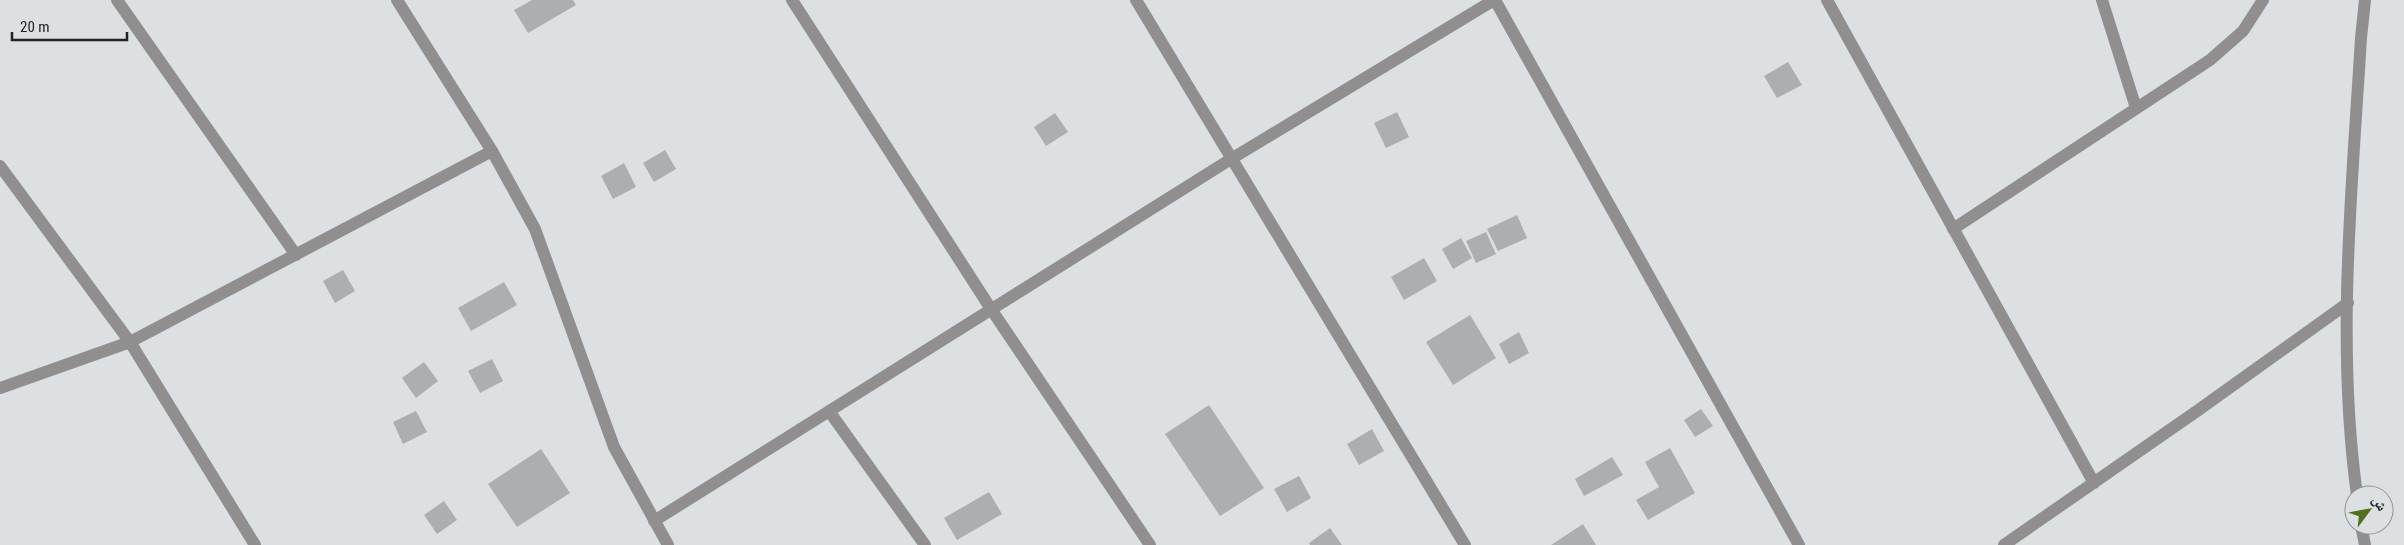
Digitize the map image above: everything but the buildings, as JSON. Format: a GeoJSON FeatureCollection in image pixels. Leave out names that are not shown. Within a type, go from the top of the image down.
{"type":"FeatureCollection","features":[{"type":"Feature","properties":{"kind":"street"},"geometry":{"type":"LineString","coordinates":[[117,0],[296,255]]}},
{"type":"Feature","properties":{"kind":"street"},"geometry":{"type":"LineString","coordinates":[[398,0],[492,151],[535,229],[614,447],[668,545]]}},
{"type":"Feature","properties":{"kind":"street"},"geometry":{"type":"LineString","coordinates":[[792,0],[991,308],[1150,545]]}},
{"type":"Feature","properties":{"kind":"street"},"geometry":{"type":"LineString","coordinates":[[1136,0],[1465,545]]}},
{"type":"Feature","properties":{"kind":"street"},"geometry":{"type":"LineString","coordinates":[[654,521],[1231,159],[1494,0],[1799,545]]}},
{"type":"Feature","properties":{"kind":"street"},"geometry":{"type":"LineString","coordinates":[[1826,0],[2094,482]]}},
{"type":"Feature","properties":{"kind":"street"},"geometry":{"type":"LineString","coordinates":[[2102,0],[2136,108]]}},
{"type":"Feature","properties":{"kind":"street"},"geometry":{"type":"LineString","coordinates":[[1953,228],[2210,60],[2243,30],[2264,0]]}},
{"type":"Feature","properties":{"kind":"street"},"geometry":{"type":"LineString","coordinates":[[2356,485],[2349,415],[2347,280],[2361,38],[2365,0]]}},
{"type":"Feature","properties":{"kind":"street"},"geometry":{"type":"LineString","coordinates":[[0,388],[130,342],[492,151]]}},
{"type":"Feature","properties":{"kind":"street"},"geometry":{"type":"LineString","coordinates":[[0,166],[130,342],[255,545]]}},
{"type":"Feature","properties":{"kind":"street"},"geometry":{"type":"LineString","coordinates":[[2004,545],[2348,303]]}},
{"type":"Feature","properties":{"kind":"street"},"geometry":{"type":"LineString","coordinates":[[829,411],[925,545]]}}]}
